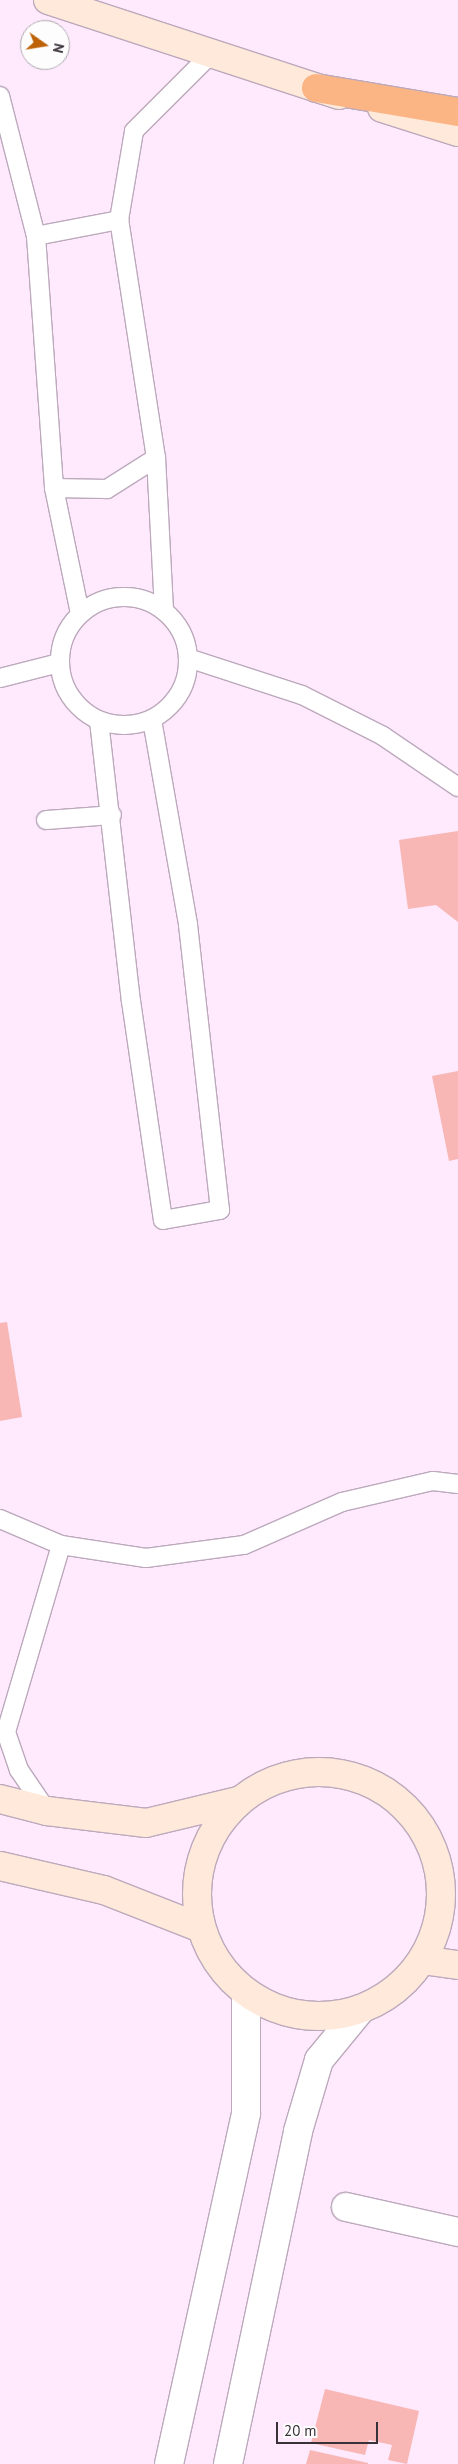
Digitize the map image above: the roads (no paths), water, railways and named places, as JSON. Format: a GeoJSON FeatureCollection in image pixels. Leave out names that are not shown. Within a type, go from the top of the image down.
{"type":"FeatureCollection","features":[{"type":"Feature","properties":{"kind":"highway"},"geometry":{"type":"LineString","coordinates":[[316,88],[458,112]]}},
{"type":"Feature","properties":{"kind":"street"},"geometry":{"type":"LineString","coordinates":[[48,0],[213,52],[316,88],[458,132]]}},
{"type":"Feature","properties":{"kind":"street"},"geometry":{"type":"LineString","coordinates":[[228,2464],[298,2131],[319,2060],[360,2010],[395,1990],[422,1960],[437,1923],[441,1883],[430,1844],[414,1816],[390,1794],[361,1778],[337,1773],[296,1773],[266,1783],[238,1801],[217,1826],[202,1856],[196,1888],[201,1928],[218,1964],[246,1993],[281,2011],[313,2016],[360,2010]]}},
{"type":"Feature","properties":{"kind":"street"},"geometry":{"type":"LineString","coordinates":[[0,1799],[47,1811],[146,1823],[238,1801]]}},
{"type":"Feature","properties":{"kind":"street"},"geometry":{"type":"LineString","coordinates":[[430,1844],[458,1866]]}},
{"type":"Feature","properties":{"kind":"street"},"geometry":{"type":"LineString","coordinates":[[0,1866],[104,1890],[201,1928]]}},
{"type":"Feature","properties":{"kind":"street"},"geometry":{"type":"LineString","coordinates":[[422,1960],[458,1965]]}},
{"type":"Feature","properties":{"kind":"street"},"geometry":{"type":"LineString","coordinates":[[169,2464],[246,2113],[246,1993]]}},
{"type":"Feature","properties":{"kind":"street"},"geometry":{"type":"LineString","coordinates":[[346,2207],[458,2232]]}},
{"type":"Feature","properties":{"kind":"lane"},"geometry":{"type":"LineString","coordinates":[[164,610],[156,458],[119,220],[134,131],[213,52]]}},
{"type":"Feature","properties":{"kind":"lane"},"geometry":{"type":"LineString","coordinates":[[0,96],[36,236],[54,488],[80,613]]}},
{"type":"Feature","properties":{"kind":"lane"},"geometry":{"type":"LineString","coordinates":[[36,236],[119,220]]}},
{"type":"Feature","properties":{"kind":"lane"},"geometry":{"type":"LineString","coordinates":[[54,488],[107,489],[156,458]]}},
{"type":"Feature","properties":{"kind":"lane"},"geometry":{"type":"LineString","coordinates":[[131,596],[164,610],[177,624],[188,658],[179,694],[152,719],[126,725],[99,721],[71,698],[59,663],[68,628],[80,613],[112,597],[131,596]]}},
{"type":"Feature","properties":{"kind":"lane"},"geometry":{"type":"LineString","coordinates":[[188,658],[302,695],[383,736],[458,787]]}},
{"type":"Feature","properties":{"kind":"lane"},"geometry":{"type":"LineString","coordinates":[[0,678],[59,663]]}},
{"type":"Feature","properties":{"kind":"lane"},"geometry":{"type":"LineString","coordinates":[[99,721],[112,816],[131,1001],[163,1220],[220,1210],[188,924],[152,719]]}},
{"type":"Feature","properties":{"kind":"lane"},"geometry":{"type":"LineString","coordinates":[[46,820],[112,816]]}},
{"type":"Feature","properties":{"kind":"lane"},"geometry":{"type":"LineString","coordinates":[[0,1519],[61,1545],[146,1558],[244,1545],[342,1502],[434,1481],[458,1484]]}},
{"type":"Feature","properties":{"kind":"lane"},"geometry":{"type":"LineString","coordinates":[[47,1811],[19,1770],[6,1732],[61,1545]]}}]}
